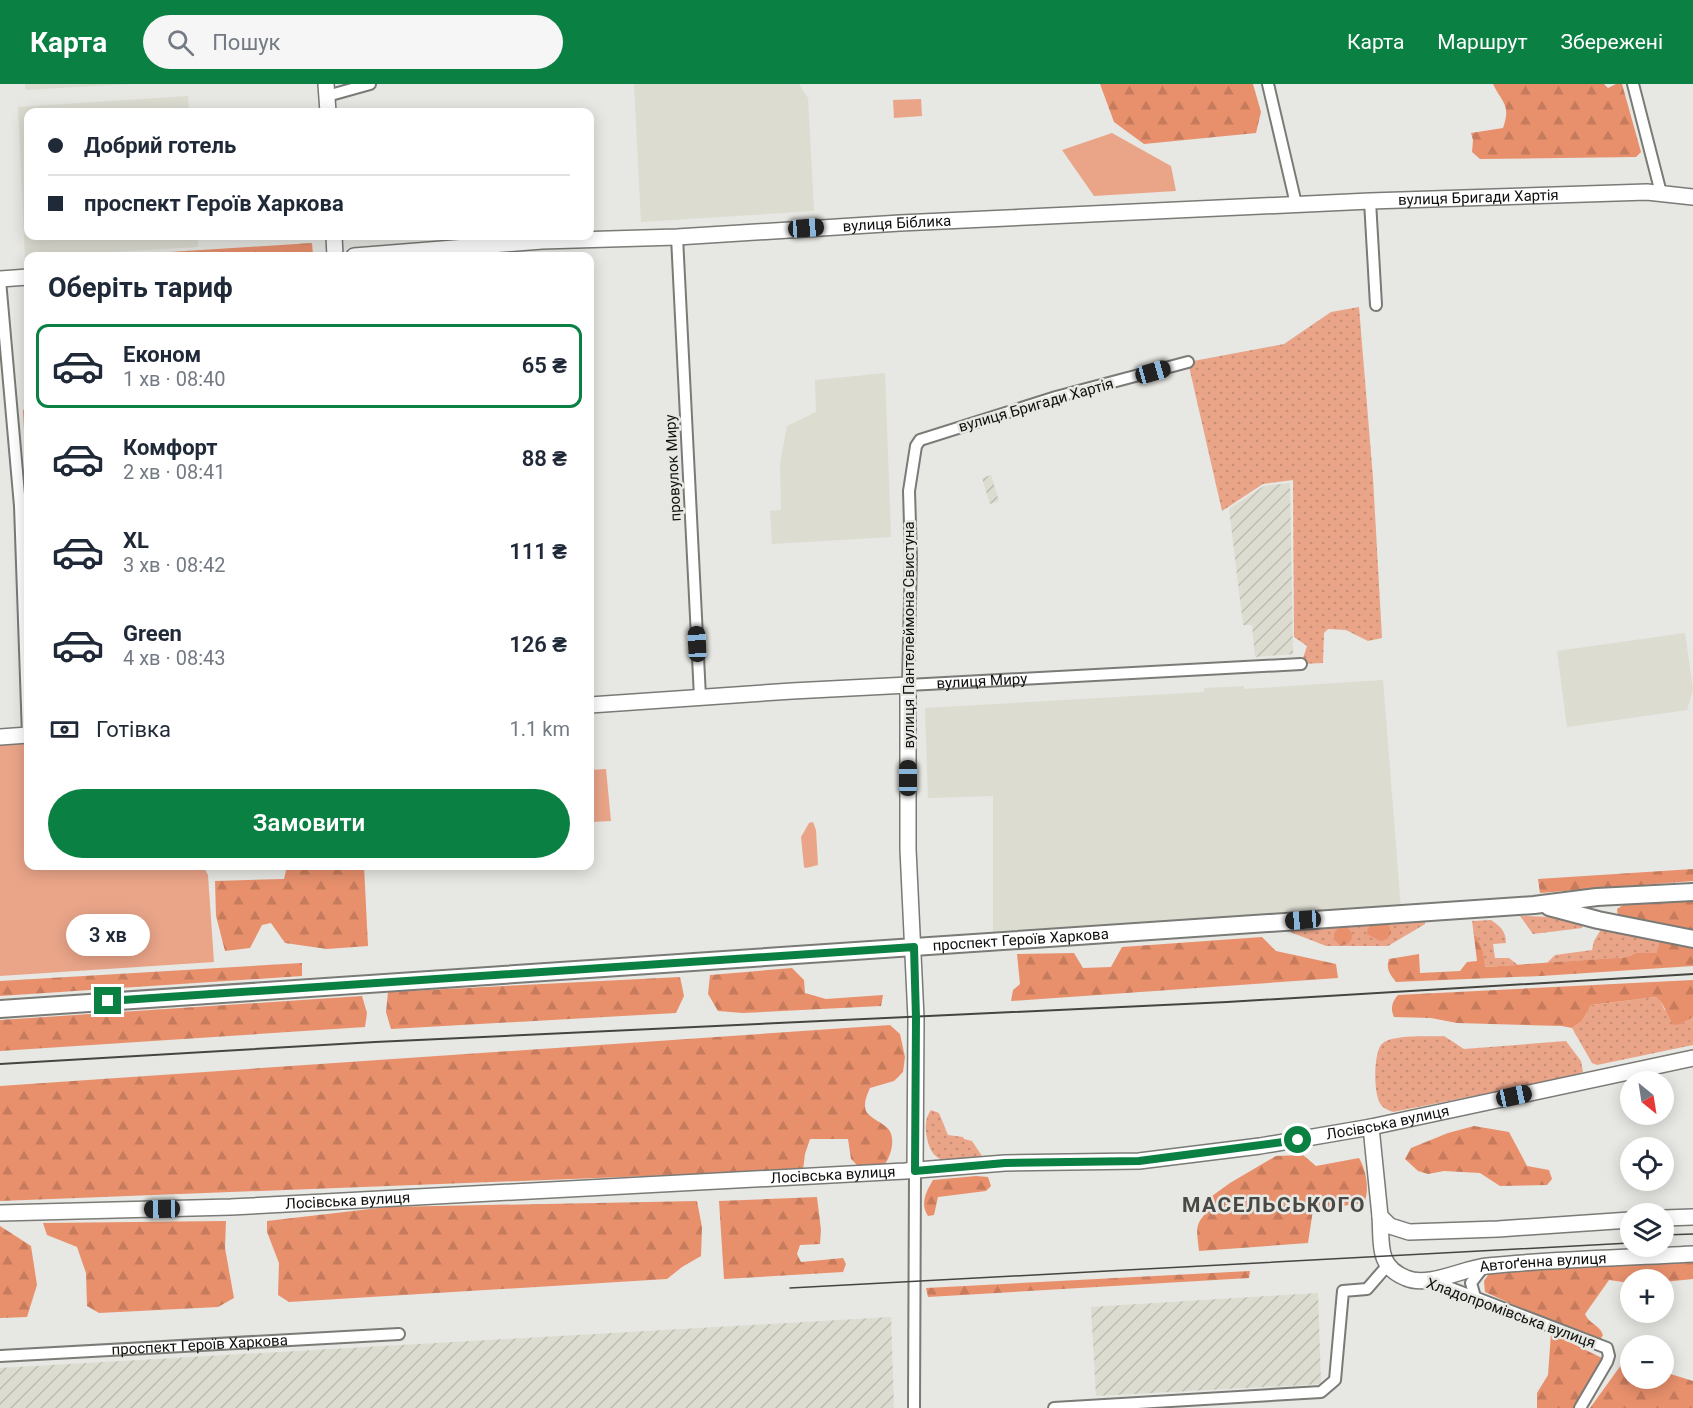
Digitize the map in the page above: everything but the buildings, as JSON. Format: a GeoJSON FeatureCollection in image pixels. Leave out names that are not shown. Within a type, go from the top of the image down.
{"type":"FeatureCollection","features":[{"type":"Feature","properties":{"kind":"main road","name":"проспект Героїв Харкова"},"geometry":{"type":"LineString","coordinates":[[0,1009],[1539,905],[1635,894],[1693,892]]}},
{"type":"Feature","properties":{"kind":"main road"},"geometry":{"type":"LineString","coordinates":[[1620,924],[1614,915],[1614,907],[1617,903],[1635,894]]}},
{"type":"Feature","properties":{"kind":"main road","name":"проспект Героїв Харкова"},"geometry":{"type":"LineString","coordinates":[[1539,905],[1693,939]]}},
{"type":"Feature","properties":{"kind":"street"},"geometry":{"type":"LineString","coordinates":[[328,108],[327,90],[370,84]]}},
{"type":"Feature","properties":{"kind":"street"},"geometry":{"type":"LineString","coordinates":[[1268,84],[1296,204]]}},
{"type":"Feature","properties":{"kind":"street"},"geometry":{"type":"LineString","coordinates":[[1633,84],[1661,192]]}},
{"type":"Feature","properties":{"kind":"street","name":"вулиця Бригади Хартія"},"geometry":{"type":"LineString","coordinates":[[1370,201],[1661,192],[1693,197]]}},
{"type":"Feature","properties":{"kind":"street"},"geometry":{"type":"LineString","coordinates":[[1370,201],[1376,305]]}},
{"type":"Feature","properties":{"kind":"street","name":"вулиця Біблика"},"geometry":{"type":"LineString","coordinates":[[594,239],[1370,201]]}},
{"type":"Feature","properties":{"kind":"street","name":"провулок Миру"},"geometry":{"type":"LineString","coordinates":[[677,237],[700,698]]}},
{"type":"Feature","properties":{"kind":"street","name":"вулиця Біблика"},"geometry":{"type":"LineString","coordinates":[[404,252],[576,240]]}},
{"type":"Feature","properties":{"kind":"street"},"geometry":{"type":"LineString","coordinates":[[24,277],[0,280],[20,506],[24,620]]}},
{"type":"Feature","properties":{"kind":"street","name":"вулиця Бригади Хартія"},"geometry":{"type":"LineString","coordinates":[[920,440],[1056,397],[1188,362]]}},
{"type":"Feature","properties":{"kind":"street","name":"вулиця Пантелеймона Свистуна"},"geometry":{"type":"LineString","coordinates":[[914,1408],[916,1018],[908,849],[909,491],[916,446],[920,440]]}},
{"type":"Feature","properties":{"kind":"street","name":"вулиця Миру"},"geometry":{"type":"LineString","coordinates":[[594,705],[1301,664]]}},
{"type":"Feature","properties":{"kind":"street"},"geometry":{"type":"LineString","coordinates":[[0,737],[24,735]]}},
{"type":"Feature","properties":{"kind":"street","name":"Лосівська вулиця"},"geometry":{"type":"LineString","coordinates":[[0,1213],[231,1207],[915,1171],[1005,1163],[1139,1161],[1260,1146],[1371,1127],[1693,1058]]}},
{"type":"Feature","properties":{"kind":"street"},"geometry":{"type":"LineString","coordinates":[[1054,1408],[1322,1392],[1335,1380],[1343,1291],[1367,1289],[1387,1266],[1382,1255],[1371,1127]]}},
{"type":"Feature","properties":{"kind":"street"},"geometry":{"type":"LineString","coordinates":[[1380,1216],[1390,1226],[1409,1232],[1620,1221]]}},
{"type":"Feature","properties":{"kind":"street"},"geometry":{"type":"LineString","coordinates":[[1674,1218],[1693,1217]]}},
{"type":"Feature","properties":{"kind":"street","name":"Автоґенна вулиця"},"geometry":{"type":"LineString","coordinates":[[1429,1280],[1484,1266],[1693,1254]]}},
{"type":"Feature","properties":{"kind":"street","name":"Хладопромівська вулиця"},"geometry":{"type":"LineString","coordinates":[[1387,1266],[1407,1279],[1429,1280],[1607,1348],[1609,1356],[1580,1408]]}},
{"type":"Feature","properties":{"kind":"street"},"geometry":{"type":"LineString","coordinates":[[1475,1297],[1472,1284],[1484,1266]]}},
{"type":"Feature","properties":{"kind":"street","name":"проспект Героїв Харкова"},"geometry":{"type":"LineString","coordinates":[[0,1356],[399,1335]]}},
{"type":"Feature","properties":{"kind":"shaded area"},"geometry":{"type":"Polygon","coordinates":[[[25,84],[129,84],[25,90],[25,84]]]}},
{"type":"Feature","properties":{"kind":"shaded area"},"geometry":{"type":"Polygon","coordinates":[[[634,84],[799,84],[808,98],[814,211],[641,222],[634,84]]]}},
{"type":"Feature","properties":{"kind":"shaded area"},"geometry":{"type":"Polygon","coordinates":[[[188,96],[189,108],[24,108],[24,236],[18,107],[188,96]]]}},
{"type":"Feature","properties":{"kind":"shaded area"},"geometry":{"type":"Polygon","coordinates":[[[921,99],[922,116],[894,118],[893,100],[921,99]]]}},
{"type":"Feature","properties":{"kind":"shaded area"},"geometry":{"type":"Polygon","coordinates":[[[1112,133],[1171,166],[1176,191],[1094,196],[1062,150],[1112,133]]]}},
{"type":"Feature","properties":{"kind":"shaded area"},"geometry":{"type":"Polygon","coordinates":[[[24,240],[198,240],[198,247],[112,252],[25,252],[24,240]]]}},
{"type":"Feature","properties":{"kind":"shaded area"},"geometry":{"type":"Polygon","coordinates":[[[1359,307],[1373,478],[1382,638],[1368,641],[1346,630],[1328,629],[1324,633],[1323,663],[1301,664],[1307,646],[1294,637],[1293,480],[1263,484],[1222,511],[1188,362],[1284,344],[1331,312],[1359,307]]]}},
{"type":"Feature","properties":{"kind":"shaded area"},"geometry":{"type":"Polygon","coordinates":[[[885,373],[891,537],[772,544],[770,511],[781,510],[780,463],[787,426],[816,412],[815,380],[885,373]]]}},
{"type":"Feature","properties":{"kind":"shaded area"},"geometry":{"type":"Polygon","coordinates":[[[991,475],[999,501],[990,504],[982,478],[991,475]]]}},
{"type":"Feature","properties":{"kind":"shaded area"},"geometry":{"type":"Polygon","coordinates":[[[1290,483],[1293,654],[1255,657],[1252,625],[1243,625],[1229,509],[1264,486],[1290,483]]]}},
{"type":"Feature","properties":{"kind":"shaded area"},"geometry":{"type":"Polygon","coordinates":[[[1685,633],[1693,689],[1687,710],[1567,727],[1557,651],[1685,633]]]}},
{"type":"Feature","properties":{"kind":"shaded area"},"geometry":{"type":"Polygon","coordinates":[[[1383,680],[1401,909],[993,932],[993,796],[928,798],[925,708],[1204,692],[1204,688],[1244,686],[1244,689],[1383,680]]]}},
{"type":"Feature","properties":{"kind":"shaded area"},"geometry":{"type":"Polygon","coordinates":[[[24,743],[24,870],[205,870],[208,875],[214,962],[0,976],[0,745],[24,743]]]}},
{"type":"Feature","properties":{"kind":"shaded area"},"geometry":{"type":"Polygon","coordinates":[[[606,769],[611,821],[594,822],[594,770],[606,769]]]}},
{"type":"Feature","properties":{"kind":"shaded area"},"geometry":{"type":"Polygon","coordinates":[[[813,822],[816,830],[818,865],[806,868],[804,867],[801,837],[809,823],[813,822]]]}},
{"type":"Feature","properties":{"kind":"shaded area"},"geometry":{"type":"Polygon","coordinates":[[[1520,916],[1553,917],[1583,923],[1582,928],[1533,934],[1520,916]]]}},
{"type":"Feature","properties":{"kind":"shaded area"},"geometry":{"type":"Polygon","coordinates":[[[1491,920],[1502,929],[1506,939],[1506,943],[1493,944],[1495,958],[1509,958],[1518,965],[1484,967],[1483,951],[1477,936],[1474,936],[1472,921],[1491,920]]]}},
{"type":"Feature","properties":{"kind":"shaded area"},"geometry":{"type":"Polygon","coordinates":[[[1425,921],[1425,924],[1388,946],[1326,946],[1285,930],[1425,921]]]}},
{"type":"Feature","properties":{"kind":"shaded area"},"geometry":{"type":"Polygon","coordinates":[[[1603,926],[1661,937],[1656,953],[1635,953],[1628,957],[1547,963],[1555,955],[1592,950],[1594,941],[1603,926]]]}},
{"type":"Feature","properties":{"kind":"shaded area"},"geometry":{"type":"Polygon","coordinates":[[[1656,997],[1664,1009],[1681,1024],[1693,1017],[1693,1045],[1597,1065],[1592,1063],[1572,1028],[1582,1021],[1591,1005],[1656,997]]]}},
{"type":"Feature","properties":{"kind":"shaded area"},"geometry":{"type":"Polygon","coordinates":[[[1444,1036],[1464,1049],[1566,1041],[1581,1061],[1583,1072],[1569,1077],[1393,1112],[1382,1106],[1378,1100],[1375,1073],[1377,1054],[1383,1043],[1395,1038],[1444,1036]]]}},
{"type":"Feature","properties":{"kind":"shaded area"},"geometry":{"type":"Polygon","coordinates":[[[931,1110],[939,1113],[948,1135],[972,1141],[984,1159],[948,1161],[935,1155],[930,1148],[926,1131],[931,1110]]]}},
{"type":"Feature","properties":{"kind":"shaded area"},"geometry":{"type":"Polygon","coordinates":[[[1318,1293],[1321,1384],[1096,1396],[1091,1307],[1318,1293]]]}},
{"type":"Feature","properties":{"kind":"shaded area"},"geometry":{"type":"Polygon","coordinates":[[[891,1317],[894,1408],[0,1408],[0,1368],[891,1317]]]}},
{"type":"Feature","properties":{"kind":"green space"},"geometry":{"type":"Polygon","coordinates":[[[1100,84],[1253,84],[1261,112],[1256,133],[1144,144],[1114,122],[1100,84]]]}},
{"type":"Feature","properties":{"kind":"green space"},"geometry":{"type":"Polygon","coordinates":[[[1493,84],[1604,84],[1608,88],[1622,84],[1641,152],[1636,157],[1480,159],[1472,152],[1471,133],[1503,128],[1505,120],[1505,105],[1493,84]]]}},
{"type":"Feature","properties":{"kind":"green space"},"geometry":{"type":"Polygon","coordinates":[[[312,243],[313,252],[170,252],[312,243]]]}},
{"type":"Feature","properties":{"kind":"green space"},"geometry":{"type":"Polygon","coordinates":[[[1693,869],[1693,881],[1540,893],[1538,879],[1693,869]]]}},
{"type":"Feature","properties":{"kind":"green space"},"geometry":{"type":"Polygon","coordinates":[[[286,870],[364,870],[368,946],[327,949],[285,943],[271,923],[262,925],[250,948],[225,951],[216,916],[215,881],[284,879],[286,870]]]}},
{"type":"Feature","properties":{"kind":"green space"},"geometry":{"type":"Polygon","coordinates":[[[1693,901],[1693,934],[1618,917],[1617,909],[1623,905],[1693,901]]]}},
{"type":"Feature","properties":{"kind":"green space"},"geometry":{"type":"Polygon","coordinates":[[[1374,925],[1389,925],[1391,933],[1387,939],[1380,941],[1367,934],[1368,928],[1374,925]]]}},
{"type":"Feature","properties":{"kind":"green space"},"geometry":{"type":"Polygon","coordinates":[[[1343,927],[1349,930],[1352,936],[1349,942],[1343,945],[1337,942],[1334,936],[1337,930],[1343,927]]]}},
{"type":"Feature","properties":{"kind":"green space"},"geometry":{"type":"Polygon","coordinates":[[[1474,936],[1477,936],[1483,951],[1485,967],[1656,953],[1661,937],[1693,943],[1693,966],[1541,976],[1396,982],[1389,971],[1389,959],[1419,954],[1420,973],[1460,971],[1467,962],[1477,961],[1474,936]]]}},
{"type":"Feature","properties":{"kind":"green space"},"geometry":{"type":"Polygon","coordinates":[[[1262,937],[1276,951],[1336,964],[1338,978],[1011,1001],[1013,990],[1020,984],[1017,954],[1074,953],[1083,968],[1111,967],[1122,947],[1262,937]]]}},
{"type":"Feature","properties":{"kind":"green space"},"geometry":{"type":"Polygon","coordinates":[[[302,963],[302,976],[0,996],[0,981],[302,963]]]}},
{"type":"Feature","properties":{"kind":"green space"},"geometry":{"type":"Polygon","coordinates":[[[792,968],[804,980],[805,993],[826,999],[883,995],[881,1006],[743,1013],[718,1011],[708,994],[710,975],[792,968]]]}},
{"type":"Feature","properties":{"kind":"green space"},"geometry":{"type":"Polygon","coordinates":[[[680,977],[684,996],[676,1013],[391,1029],[386,1012],[388,992],[680,977]]]}},
{"type":"Feature","properties":{"kind":"green space"},"geometry":{"type":"Polygon","coordinates":[[[1693,980],[1693,1017],[1681,1024],[1673,1025],[1662,1003],[1656,997],[1591,1005],[1582,1021],[1572,1028],[1457,1023],[1431,1018],[1394,1017],[1392,1011],[1393,1003],[1398,995],[1693,980]]]}},
{"type":"Feature","properties":{"kind":"green space"},"geometry":{"type":"Polygon","coordinates":[[[362,996],[367,1013],[365,1027],[0,1051],[0,1020],[362,996]]]}},
{"type":"Feature","properties":{"kind":"green space"},"geometry":{"type":"Polygon","coordinates":[[[890,1025],[900,1034],[905,1057],[903,1072],[894,1081],[870,1088],[865,1105],[866,1111],[872,1118],[885,1126],[891,1134],[890,1155],[885,1164],[858,1166],[851,1159],[848,1139],[810,1139],[803,1170],[0,1201],[0,1086],[890,1025]]]}},
{"type":"Feature","properties":{"kind":"green space"},"geometry":{"type":"Polygon","coordinates":[[[1474,1126],[1509,1132],[1527,1166],[1549,1170],[1552,1179],[1547,1185],[1500,1186],[1480,1173],[1444,1171],[1428,1174],[1418,1171],[1405,1159],[1411,1148],[1448,1133],[1474,1126]]]}},
{"type":"Feature","properties":{"kind":"green space"},"geometry":{"type":"Polygon","coordinates":[[[1303,1155],[1316,1166],[1359,1158],[1366,1180],[1367,1192],[1364,1203],[1313,1210],[1308,1243],[1199,1251],[1199,1223],[1211,1209],[1212,1196],[1276,1156],[1303,1155]]]}},
{"type":"Feature","properties":{"kind":"green space"},"geometry":{"type":"Polygon","coordinates":[[[988,1177],[991,1186],[986,1191],[938,1197],[934,1215],[928,1216],[924,1202],[933,1180],[988,1177]]]}},
{"type":"Feature","properties":{"kind":"green space"},"geometry":{"type":"Polygon","coordinates":[[[817,1197],[821,1230],[820,1244],[800,1245],[797,1254],[801,1262],[843,1258],[846,1264],[843,1272],[724,1279],[719,1201],[817,1197]]]}},
{"type":"Feature","properties":{"kind":"green space"},"geometry":{"type":"Polygon","coordinates":[[[697,1201],[702,1227],[701,1256],[667,1279],[289,1302],[278,1295],[279,1263],[267,1232],[267,1221],[387,1207],[697,1201]]]}},
{"type":"Feature","properties":{"kind":"green space"},"geometry":{"type":"Polygon","coordinates":[[[226,1221],[225,1248],[234,1298],[218,1307],[99,1313],[87,1306],[86,1273],[77,1247],[47,1235],[43,1223],[226,1221]]]}},
{"type":"Feature","properties":{"kind":"green space"},"geometry":{"type":"Polygon","coordinates":[[[0,1226],[31,1246],[37,1285],[27,1317],[0,1318],[0,1226]]]}},
{"type":"Feature","properties":{"kind":"green space"},"geometry":{"type":"Polygon","coordinates":[[[1693,1262],[1693,1279],[1674,1281],[1674,1269],[1620,1269],[1620,1282],[1609,1280],[1585,1314],[1603,1335],[1600,1340],[1594,1341],[1485,1292],[1484,1281],[1490,1272],[1693,1262]]]}},
{"type":"Feature","properties":{"kind":"green space"},"geometry":{"type":"Polygon","coordinates":[[[1250,1271],[1249,1278],[928,1297],[926,1288],[1250,1271]]]}},
{"type":"Feature","properties":{"kind":"green space"},"geometry":{"type":"Polygon","coordinates":[[[1551,1333],[1602,1358],[1575,1408],[1537,1408],[1537,1393],[1548,1375],[1551,1333]]]}},
{"type":"Feature","properties":{"kind":"green space"},"geometry":{"type":"Polygon","coordinates":[[[1620,1367],[1620,1389],[1674,1389],[1674,1375],[1693,1381],[1693,1408],[1590,1408],[1620,1367]]]}},
{"type":"Feature","properties":{"kind":"tram line"},"geometry":{"type":"LineString","coordinates":[[1674,1235],[1693,1234]]}},
{"type":"Feature","properties":{"kind":"tram line"},"geometry":{"type":"LineString","coordinates":[[790,1288],[1620,1244]]}},
{"type":"Feature","properties":{"kind":"railway"},"geometry":{"type":"LineString","coordinates":[[0,1064],[375,1042],[1227,1002],[1693,974]]}},
{"type":"Feature","properties":{"kind":"district","name":"МАСЕЛЬСЬКОГО"},"geometry":{"type":"Point","coordinates":[1274,1205]}},
{"type":"Feature","properties":{"kind":"route"},"geometry":{"type":"LineString","coordinates":[[108,1001],[914,947],[915,1171],[1005,1163],[1139,1161],[1298,1140]]}}]}
